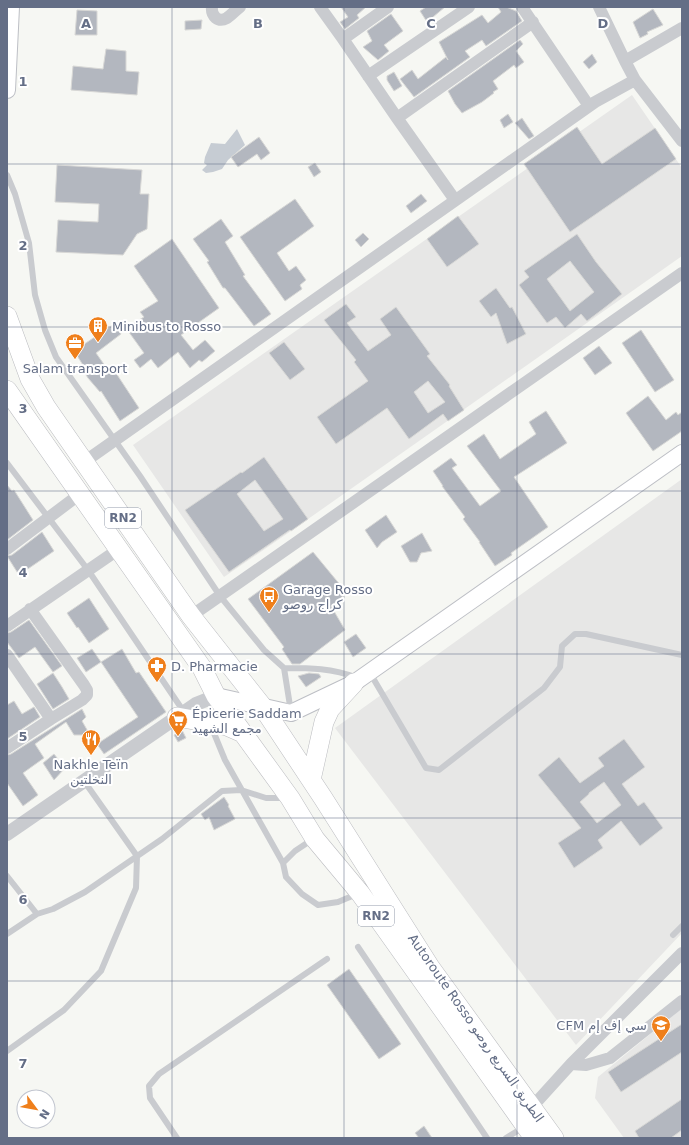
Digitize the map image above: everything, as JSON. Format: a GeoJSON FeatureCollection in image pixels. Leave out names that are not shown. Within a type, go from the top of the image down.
{"type":"FeatureCollection","features":[{"type":"Feature","properties":{"kind":"highway","name":"Autoroute Rosso الطريق السريع روصو"},"geometry":{"type":"LineString","coordinates":[[7,316],[30,379],[46,407],[191,616],[262,706],[430,967],[554,1138]]}},
{"type":"Feature","properties":{"kind":"highway","name":"Autoroute Rosso الطريق السريع روصو"},"geometry":{"type":"LineString","coordinates":[[7,390],[202,668],[216,696],[290,798],[315,839],[360,893],[530,1132]]}},
{"type":"Feature","properties":{"kind":"highway"},"geometry":{"type":"LineString","coordinates":[[311,780],[324,722],[330,709],[361,678]]}},
{"type":"Feature","properties":{"kind":"highway"},"geometry":{"type":"LineString","coordinates":[[180,714],[210,723],[227,726],[243,733]]}},
{"type":"Feature","properties":{"kind":"main road"},"geometry":{"type":"LineString","coordinates":[[7,90],[11,7]]}},
{"type":"Feature","properties":{"kind":"main road"},"geometry":{"type":"LineString","coordinates":[[216,696],[291,713],[361,678],[682,453]]}},
{"type":"Feature","properties":{"kind":"street"},"geometry":{"type":"LineString","coordinates":[[212,7],[211,11],[214,17],[220,20],[226,18],[240,7]]}},
{"type":"Feature","properties":{"kind":"street"},"geometry":{"type":"LineString","coordinates":[[320,7],[455,200]]}},
{"type":"Feature","properties":{"kind":"street"},"geometry":{"type":"LineString","coordinates":[[343,39],[388,7]]}},
{"type":"Feature","properties":{"kind":"street"},"geometry":{"type":"LineString","coordinates":[[368,76],[469,7]]}},
{"type":"Feature","properties":{"kind":"street"},"geometry":{"type":"LineString","coordinates":[[522,7],[589,106]]}},
{"type":"Feature","properties":{"kind":"street"},"geometry":{"type":"LineString","coordinates":[[599,7],[625,62],[636,80],[682,141]]}},
{"type":"Feature","properties":{"kind":"street"},"geometry":{"type":"LineString","coordinates":[[397,118],[533,22]]}},
{"type":"Feature","properties":{"kind":"street"},"geometry":{"type":"LineString","coordinates":[[625,62],[682,28]]}},
{"type":"Feature","properties":{"kind":"street"},"geometry":{"type":"LineString","coordinates":[[84,462],[589,106],[636,80]]}},
{"type":"Feature","properties":{"kind":"street"},"geometry":{"type":"LineString","coordinates":[[191,616],[682,273]]}},
{"type":"Feature","properties":{"kind":"street"},"geometry":{"type":"LineString","coordinates":[[7,549],[80,494]]}},
{"type":"Feature","properties":{"kind":"street"},"geometry":{"type":"LineString","coordinates":[[8,623],[119,550]]}},
{"type":"Feature","properties":{"kind":"street"},"geometry":{"type":"LineString","coordinates":[[9,743],[82,700],[87,695],[87,690],[30,609]]}},
{"type":"Feature","properties":{"kind":"street"},"geometry":{"type":"LineString","coordinates":[[7,656],[50,719]]}},
{"type":"Feature","properties":{"kind":"street"},"geometry":{"type":"LineString","coordinates":[[7,834],[180,714],[196,704],[216,696]]}},
{"type":"Feature","properties":{"kind":"street"},"geometry":{"type":"LineString","coordinates":[[532,1108],[571,1064],[682,953]]}},
{"type":"Feature","properties":{"kind":"street"},"geometry":{"type":"LineString","coordinates":[[571,1064],[586,1065],[610,1058],[682,1001]]}},
{"type":"Feature","properties":{"kind":"lane"},"geometry":{"type":"LineString","coordinates":[[7,175],[15,194],[29,243],[36,294],[45,330],[56,357],[140,476],[220,596],[264,650],[284,668],[291,713]]}},
{"type":"Feature","properties":{"kind":"lane"},"geometry":{"type":"LineString","coordinates":[[7,463],[88,570],[180,714]]}},
{"type":"Feature","properties":{"kind":"lane"},"geometry":{"type":"LineString","coordinates":[[284,668],[321,668],[346,673],[361,678],[426,768],[439,770],[544,688],[560,667],[562,646],[575,634],[586,634],[682,655]]}},
{"type":"Feature","properties":{"kind":"lane"},"geometry":{"type":"LineString","coordinates":[[210,723],[225,760],[283,863],[286,877],[302,894],[318,905],[338,902],[360,893]]}},
{"type":"Feature","properties":{"kind":"lane"},"geometry":{"type":"LineString","coordinates":[[7,1051],[64,1010],[101,971],[136,888],[137,856],[84,781]]}},
{"type":"Feature","properties":{"kind":"lane"},"geometry":{"type":"LineString","coordinates":[[7,934],[37,914],[53,909],[85,892],[162,839],[222,791],[241,790],[266,798],[290,798]]}},
{"type":"Feature","properties":{"kind":"lane"},"geometry":{"type":"LineString","coordinates":[[283,863],[295,851],[315,839]]}},
{"type":"Feature","properties":{"kind":"lane"},"geometry":{"type":"LineString","coordinates":[[7,876],[37,914]]}},
{"type":"Feature","properties":{"kind":"lane"},"geometry":{"type":"LineString","coordinates":[[673,935],[682,926]]}},
{"type":"Feature","properties":{"kind":"lane"},"geometry":{"type":"LineString","coordinates":[[358,947],[487,1138]]}},
{"type":"Feature","properties":{"kind":"lane"},"geometry":{"type":"LineString","coordinates":[[177,1138],[150,1098],[149,1086],[159,1074],[327,958]]}},
{"type":"Feature","properties":{"kind":"lane"},"geometry":{"type":"LineString","coordinates":[[506,1138],[530,1132]]}},
{"type":"Feature","properties":{"kind":"shaded area"},"geometry":{"type":"Polygon","coordinates":[[[632,95],[682,168],[682,256],[224,577],[133,445],[632,95]]]}},
{"type":"Feature","properties":{"kind":"shaded area"},"geometry":{"type":"Polygon","coordinates":[[[237,129],[245,145],[228,160],[222,169],[206,173],[202,170],[207,165],[204,163],[205,157],[211,143],[225,144],[237,129]]]}},
{"type":"Feature","properties":{"kind":"shaded area"},"geometry":{"type":"Polygon","coordinates":[[[682,479],[682,933],[576,1045],[335,728],[682,479]]]}},
{"type":"Feature","properties":{"kind":"shaded area","name":"CFM سي إف إم"},"geometry":{"type":"Polygon","coordinates":[[[682,1008],[682,1138],[624,1138],[595,1098],[598,1077],[682,1008]]]}},
{"type":"Feature","properties":{"kind":"building"},"geometry":{"type":"Polygon","coordinates":[[[341,7],[366,7],[357,15],[359,18],[345,29],[340,22],[348,17],[341,7]]]}},
{"type":"Feature","properties":{"kind":"building"},"geometry":{"type":"Polygon","coordinates":[[[426,7],[445,7],[427,22],[420,11],[426,7]]]}},
{"type":"Feature","properties":{"kind":"building"},"geometry":{"type":"Polygon","coordinates":[[[498,7],[506,7],[516,11],[522,21],[486,46],[482,40],[465,51],[470,57],[414,97],[400,79],[412,70],[418,79],[446,57],[448,60],[439,42],[482,15],[488,23],[501,12],[498,7]]]}},
{"type":"Feature","properties":{"kind":"building"},"geometry":{"type":"Polygon","coordinates":[[[653,9],[663,25],[647,32],[648,34],[640,38],[633,22],[653,9]]]}},
{"type":"Feature","properties":{"kind":"building"},"geometry":{"type":"Polygon","coordinates":[[[77,10],[97,11],[97,35],[75,35],[77,10]]]}},
{"type":"Feature","properties":{"kind":"building"},"geometry":{"type":"Polygon","coordinates":[[[391,14],[403,31],[384,45],[389,51],[378,60],[363,47],[372,41],[367,31],[391,14]]]}},
{"type":"Feature","properties":{"kind":"building"},"geometry":{"type":"Polygon","coordinates":[[[202,20],[201,29],[185,30],[185,21],[202,20]]]}},
{"type":"Feature","properties":{"kind":"building"},"geometry":{"type":"Polygon","coordinates":[[[520,40],[523,44],[516,51],[524,62],[516,68],[514,65],[493,81],[498,89],[482,102],[462,113],[448,91],[520,40]]]}},
{"type":"Feature","properties":{"kind":"building"},"geometry":{"type":"Polygon","coordinates":[[[106,49],[126,51],[126,71],[139,72],[137,95],[71,90],[73,66],[103,69],[106,49]]]}},
{"type":"Feature","properties":{"kind":"building"},"geometry":{"type":"Polygon","coordinates":[[[592,54],[597,62],[589,69],[583,62],[592,54]]]}},
{"type":"Feature","properties":{"kind":"building"},"geometry":{"type":"Polygon","coordinates":[[[394,72],[402,86],[394,91],[387,80],[387,76],[394,72]]]}},
{"type":"Feature","properties":{"kind":"building"},"geometry":{"type":"Polygon","coordinates":[[[508,114],[513,122],[504,128],[500,120],[508,114]]]}},
{"type":"Feature","properties":{"kind":"building"},"geometry":{"type":"Polygon","coordinates":[[[522,118],[534,136],[529,139],[515,123],[522,118]]]}},
{"type":"Feature","properties":{"kind":"building"},"geometry":{"type":"Polygon","coordinates":[[[577,127],[602,164],[655,128],[676,159],[570,232],[524,164],[577,127]]]}},
{"type":"Feature","properties":{"kind":"building"},"geometry":{"type":"Polygon","coordinates":[[[259,137],[270,153],[261,160],[257,154],[238,167],[231,157],[259,137]]]}},
{"type":"Feature","properties":{"kind":"building"},"geometry":{"type":"Polygon","coordinates":[[[315,163],[321,172],[314,177],[308,167],[315,163]]]}},
{"type":"Feature","properties":{"kind":"building"},"geometry":{"type":"Polygon","coordinates":[[[57,165],[142,170],[140,194],[149,194],[147,229],[137,234],[123,255],[56,252],[58,220],[98,222],[99,204],[55,202],[57,165]]]}},
{"type":"Feature","properties":{"kind":"building"},"geometry":{"type":"Polygon","coordinates":[[[421,194],[427,201],[411,213],[406,206],[421,194]]]}},
{"type":"Feature","properties":{"kind":"building"},"geometry":{"type":"Polygon","coordinates":[[[295,199],[314,226],[277,253],[289,271],[296,266],[306,280],[300,285],[302,289],[285,301],[240,237],[295,199]]]}},
{"type":"Feature","properties":{"kind":"building"},"geometry":{"type":"Polygon","coordinates":[[[458,216],[479,244],[447,267],[427,239],[458,216]]]}},
{"type":"Feature","properties":{"kind":"building"},"geometry":{"type":"Polygon","coordinates":[[[221,219],[233,236],[225,242],[245,275],[243,276],[271,314],[254,326],[225,288],[223,288],[207,262],[209,261],[193,239],[221,219]]]}},
{"type":"Feature","properties":{"kind":"building"},"geometry":{"type":"Polygon","coordinates":[[[363,233],[369,239],[361,247],[355,240],[363,233]]]}},
{"type":"Feature","properties":{"kind":"building"},"geometry":{"type":"Polygon","coordinates":[[[577,234],[596,262],[622,294],[587,321],[581,314],[565,328],[556,317],[547,323],[519,285],[529,277],[524,271],[577,234]],[[570,261],[547,279],[570,311],[594,292],[570,261]]]}},
{"type":"Feature","properties":{"kind":"building"},"geometry":{"type":"Polygon","coordinates":[[[172,239],[219,308],[181,335],[193,350],[205,340],[215,351],[202,362],[199,360],[190,368],[178,352],[158,368],[151,359],[140,368],[134,360],[144,353],[126,328],[144,317],[140,312],[158,301],[134,266],[172,239]]]}},
{"type":"Feature","properties":{"kind":"building"},"geometry":{"type":"Polygon","coordinates":[[[496,288],[510,308],[512,307],[526,334],[507,344],[496,313],[491,317],[479,301],[496,288]]]}},
{"type":"Feature","properties":{"kind":"building"},"geometry":{"type":"Polygon","coordinates":[[[346,304],[356,317],[347,323],[368,351],[391,335],[380,319],[396,307],[430,354],[427,356],[450,385],[449,386],[464,410],[448,421],[443,414],[409,439],[387,408],[336,444],[317,417],[368,381],[354,362],[356,360],[324,320],[346,304]],[[428,381],[414,392],[428,413],[445,402],[428,381]]]}},
{"type":"Feature","properties":{"kind":"building"},"geometry":{"type":"Polygon","coordinates":[[[114,324],[121,334],[96,353],[108,370],[112,367],[139,408],[120,421],[101,391],[100,392],[88,378],[81,367],[83,365],[74,351],[114,324]]]}},
{"type":"Feature","properties":{"kind":"building"},"geometry":{"type":"Polygon","coordinates":[[[641,330],[674,380],[655,392],[622,343],[641,330]]]}},
{"type":"Feature","properties":{"kind":"building"},"geometry":{"type":"Polygon","coordinates":[[[284,342],[305,369],[290,380],[269,353],[284,342]]]}},
{"type":"Feature","properties":{"kind":"building"},"geometry":{"type":"Polygon","coordinates":[[[599,346],[612,363],[595,375],[583,358],[599,346]]]}},
{"type":"Feature","properties":{"kind":"building"},"geometry":{"type":"Polygon","coordinates":[[[648,396],[666,420],[676,412],[678,415],[682,412],[682,431],[653,451],[626,413],[648,396]]]}},
{"type":"Feature","properties":{"kind":"building"},"geometry":{"type":"Polygon","coordinates":[[[546,411],[567,443],[514,477],[548,527],[511,553],[512,555],[495,566],[463,519],[465,517],[433,471],[451,458],[457,465],[452,468],[480,506],[501,491],[467,446],[484,434],[500,459],[536,434],[529,422],[546,411]]]}},
{"type":"Feature","properties":{"kind":"building"},"geometry":{"type":"Polygon","coordinates":[[[264,457],[308,519],[229,572],[185,510],[241,472],[242,473],[264,457]],[[255,480],[237,494],[264,531],[283,519],[255,480]]]}},
{"type":"Feature","properties":{"kind":"building"},"geometry":{"type":"Polygon","coordinates":[[[7,485],[12,491],[14,490],[33,520],[7,540],[7,485]]]}},
{"type":"Feature","properties":{"kind":"building"},"geometry":{"type":"Polygon","coordinates":[[[386,515],[397,532],[382,542],[377,548],[365,530],[386,515]]]}},
{"type":"Feature","properties":{"kind":"building"},"geometry":{"type":"Polygon","coordinates":[[[42,532],[54,551],[19,575],[7,556],[12,555],[42,532]]]}},
{"type":"Feature","properties":{"kind":"building"},"geometry":{"type":"Polygon","coordinates":[[[422,533],[432,551],[421,553],[417,562],[410,562],[401,546],[422,533]]]}},
{"type":"Feature","properties":{"kind":"building"},"geometry":{"type":"Polygon","coordinates":[[[313,552],[346,592],[331,606],[345,630],[300,664],[292,664],[282,649],[284,647],[248,599],[313,552]]]}},
{"type":"Feature","properties":{"kind":"building"},"geometry":{"type":"Polygon","coordinates":[[[89,598],[109,629],[89,643],[67,613],[89,598]]]}},
{"type":"Feature","properties":{"kind":"building"},"geometry":{"type":"Polygon","coordinates":[[[29,620],[62,666],[53,672],[35,647],[19,658],[7,642],[7,633],[29,620]]]}},
{"type":"Feature","properties":{"kind":"building"},"geometry":{"type":"Polygon","coordinates":[[[356,634],[366,648],[353,657],[344,642],[356,634]]]}},
{"type":"Feature","properties":{"kind":"building"},"geometry":{"type":"Polygon","coordinates":[[[92,649],[101,662],[86,672],[77,658],[92,649]]]}},
{"type":"Feature","properties":{"kind":"building"},"geometry":{"type":"Polygon","coordinates":[[[122,649],[136,673],[139,672],[166,712],[104,754],[97,744],[138,717],[101,662],[122,649]]]}},
{"type":"Feature","properties":{"kind":"building"},"geometry":{"type":"Polygon","coordinates":[[[53,673],[69,699],[53,709],[37,684],[53,673]]]}},
{"type":"Feature","properties":{"kind":"building"},"geometry":{"type":"Polygon","coordinates":[[[309,673],[319,674],[321,677],[306,687],[298,676],[309,673]]]}},
{"type":"Feature","properties":{"kind":"building"},"geometry":{"type":"Polygon","coordinates":[[[14,701],[22,714],[34,707],[40,717],[7,739],[7,705],[14,701]]]}},
{"type":"Feature","properties":{"kind":"building"},"geometry":{"type":"Polygon","coordinates":[[[82,709],[86,717],[82,721],[90,735],[74,735],[66,722],[35,744],[44,758],[23,773],[38,795],[23,806],[7,783],[7,755],[11,754],[82,709]]]}},
{"type":"Feature","properties":{"kind":"building"},"geometry":{"type":"Polygon","coordinates":[[[182,730],[186,738],[178,742],[174,735],[182,730]]]}},
{"type":"Feature","properties":{"kind":"building"},"geometry":{"type":"Polygon","coordinates":[[[624,739],[645,767],[622,784],[638,806],[644,802],[663,828],[640,846],[621,821],[598,840],[603,848],[574,868],[558,843],[581,828],[538,775],[559,757],[580,783],[604,766],[598,758],[624,739]],[[604,782],[580,802],[597,823],[621,805],[604,782]]]}},
{"type":"Feature","properties":{"kind":"building"},"geometry":{"type":"Polygon","coordinates":[[[54,754],[65,768],[54,780],[43,763],[54,754]]]}},
{"type":"Feature","properties":{"kind":"building"},"geometry":{"type":"Polygon","coordinates":[[[224,797],[235,819],[214,830],[209,817],[205,820],[201,814],[224,797]]]}},
{"type":"Feature","properties":{"kind":"building"},"geometry":{"type":"Polygon","coordinates":[[[349,969],[401,1044],[379,1059],[327,985],[349,969]]]}},
{"type":"Feature","properties":{"kind":"building"},"geometry":{"type":"Polygon","coordinates":[[[682,1024],[682,1052],[621,1092],[608,1072],[682,1024]]]}},
{"type":"Feature","properties":{"kind":"building"},"geometry":{"type":"Polygon","coordinates":[[[682,1099],[682,1130],[671,1138],[639,1138],[635,1131],[682,1099]]]}},
{"type":"Feature","properties":{"kind":"building"},"geometry":{"type":"Polygon","coordinates":[[[424,1126],[432,1138],[419,1138],[415,1133],[424,1126]]]}},
{"type":"Feature","properties":{"kind":"place","name":"Minibus to Rosso"},"geometry":{"type":"Point","coordinates":[98,343]}},
{"type":"Feature","properties":{"kind":"place","name":"Salam transport"},"geometry":{"type":"Point","coordinates":[75,360]}},
{"type":"Feature","properties":{"kind":"place","name":"Garage Rosso كراج روصو"},"geometry":{"type":"Point","coordinates":[269,613]}},
{"type":"Feature","properties":{"kind":"place","name":"D. Pharmacie"},"geometry":{"type":"Point","coordinates":[157,683]}},
{"type":"Feature","properties":{"kind":"place","name":"Épicerie Saddam مجمع الشهيد"},"geometry":{"type":"Point","coordinates":[178,737]}},
{"type":"Feature","properties":{"kind":"place","name":"Nakhle Teïn النخلتين"},"geometry":{"type":"Point","coordinates":[91,756]}},
{"type":"Feature","properties":{"kind":"place","name":"CFM سي إف إم"},"geometry":{"type":"Point","coordinates":[661,1042]}}]}
